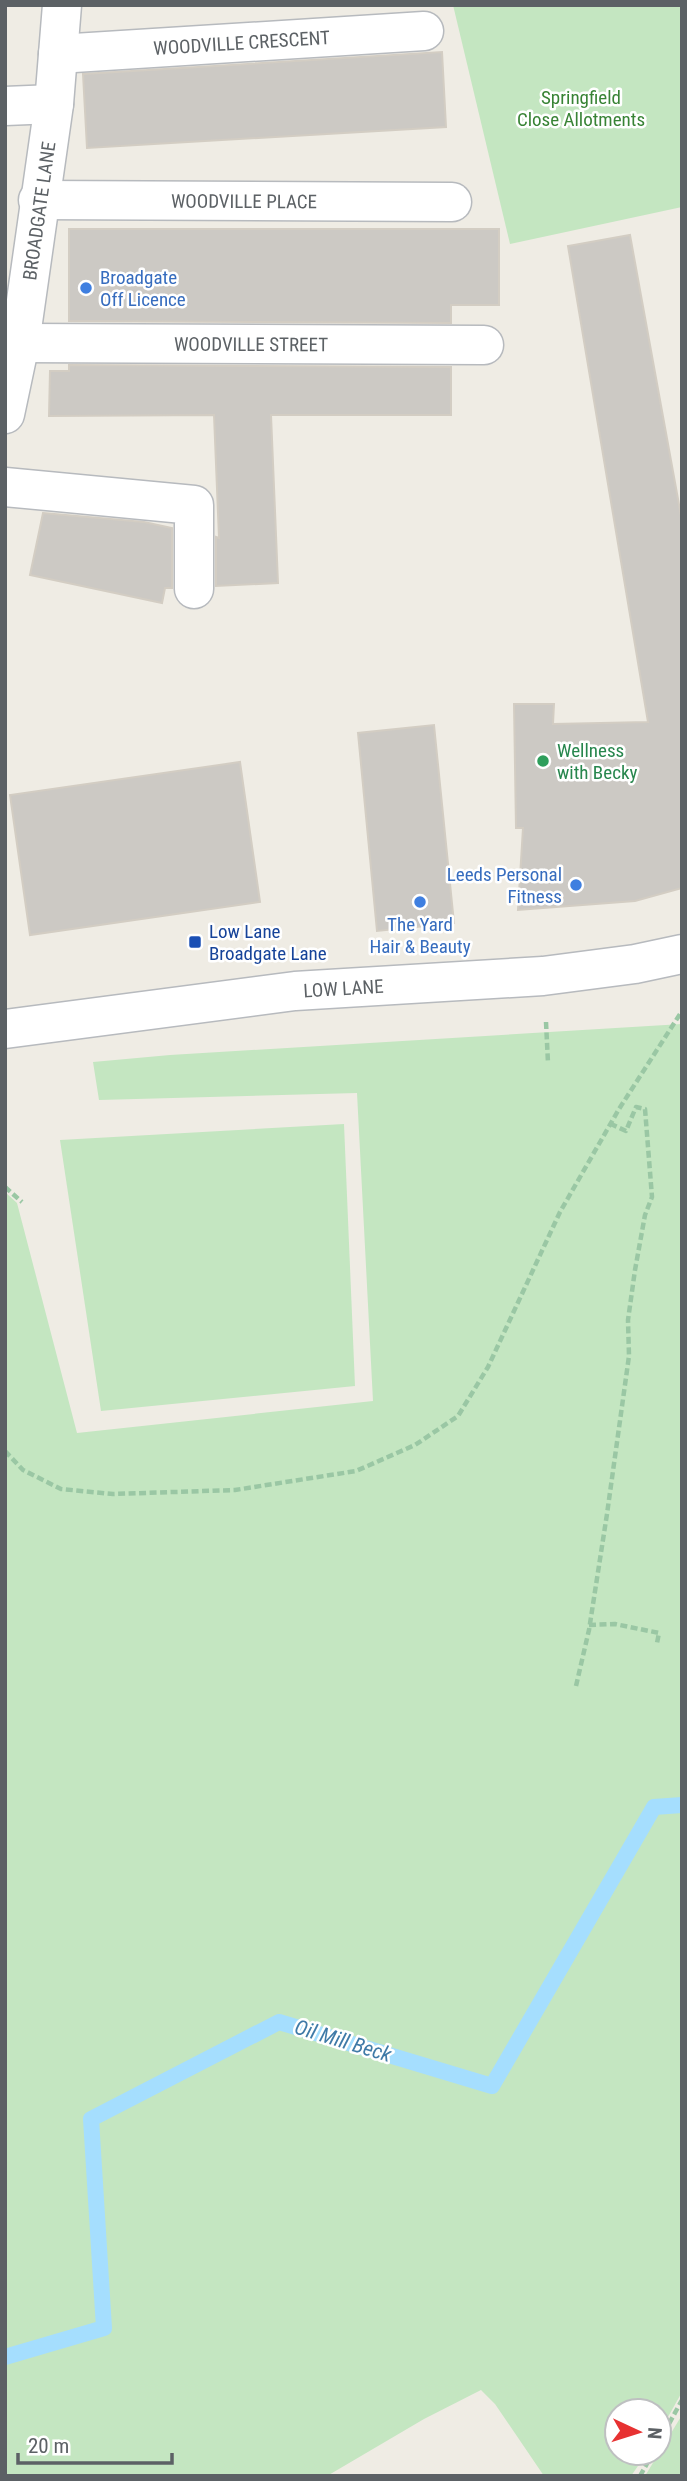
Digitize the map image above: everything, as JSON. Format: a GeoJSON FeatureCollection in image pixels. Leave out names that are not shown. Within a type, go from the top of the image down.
{"type":"FeatureCollection","features":[{"type":"Feature","properties":{"kind":"street","name":"BROADGATE LANE"},"geometry":{"type":"LineString","coordinates":[[5,414],[20,343],[38,200],[54,103],[62,5]]}},
{"type":"Feature","properties":{"kind":"street","name":"WOODVILLE CRESCENT"},"geometry":{"type":"LineString","coordinates":[[58,54],[424,31]]}},
{"type":"Feature","properties":{"kind":"street"},"geometry":{"type":"LineString","coordinates":[[5,106],[54,103]]}},
{"type":"Feature","properties":{"kind":"street","name":"WOODVILLE PLACE"},"geometry":{"type":"LineString","coordinates":[[38,200],[452,202]]}},
{"type":"Feature","properties":{"kind":"street","name":"WOODVILLE STREET"},"geometry":{"type":"LineString","coordinates":[[20,343],[484,345]]}},
{"type":"Feature","properties":{"kind":"street"},"geometry":{"type":"LineString","coordinates":[[5,488],[194,505],[194,589]]}},
{"type":"Feature","properties":{"kind":"street","name":"LOW LANE"},"geometry":{"type":"LineString","coordinates":[[5,1029],[295,991],[543,976],[635,964],[682,954]]}},
{"type":"Feature","properties":{"kind":"path"},"geometry":{"type":"LineString","coordinates":[[5,1451],[23,1469],[61,1489],[113,1494],[235,1490],[356,1471],[415,1446],[458,1416],[482,1377],[560,1212],[682,1011]]}},
{"type":"Feature","properties":{"kind":"path"},"geometry":{"type":"LineString","coordinates":[[576,1686],[589,1625],[629,1356],[628,1320],[635,1270],[645,1215],[652,1197],[645,1109],[636,1107],[626,1131],[611,1124]]}},
{"type":"Feature","properties":{"kind":"path"},"geometry":{"type":"LineString","coordinates":[[5,1187],[22,1202]]}},
{"type":"Feature","properties":{"kind":"path"},"geometry":{"type":"LineString","coordinates":[[589,1625],[615,1624],[659,1633],[657,1643]]}},
{"type":"Feature","properties":{"kind":"path"},"geometry":{"type":"LineString","coordinates":[[673,2416],[682,2400]]}},
{"type":"Feature","properties":{"kind":"green space","name":"Springfield Close Allotments"},"geometry":{"type":"Polygon","coordinates":[[[453,5],[682,5],[682,207],[510,244],[453,5]]]}},
{"type":"Feature","properties":{"kind":"green space"},"geometry":{"type":"Polygon","coordinates":[[[682,1024],[682,2392],[673,2408],[673,2397],[603,2397],[603,2467],[637,2467],[631,2476],[544,2476],[495,2404],[481,2390],[424,2419],[327,2476],[5,2476],[5,1192],[17,1203],[77,1433],[373,1401],[357,1093],[99,1100],[93,1062],[682,1024]]]}},
{"type":"Feature","properties":{"kind":"green space"},"geometry":{"type":"Polygon","coordinates":[[[344,1124],[355,1386],[101,1411],[60,1140],[344,1124]]]}},
{"type":"Feature","properties":{"kind":"green space"},"geometry":{"type":"Polygon","coordinates":[[[682,2415],[682,2476],[645,2476],[650,2467],[673,2467],[673,2430],[682,2415]]]}},
{"type":"Feature","properties":{"kind":"building"},"geometry":{"type":"Polygon","coordinates":[[[442,52],[446,127],[87,148],[83,74],[442,52]]]}},
{"type":"Feature","properties":{"kind":"building"},"geometry":{"type":"Polygon","coordinates":[[[69,229],[499,229],[499,305],[451,305],[451,323],[69,321],[69,229]]]}},
{"type":"Feature","properties":{"kind":"building"},"geometry":{"type":"Polygon","coordinates":[[[630,235],[682,521],[682,888],[635,901],[518,910],[523,828],[516,828],[514,704],[554,704],[553,724],[648,722],[568,246],[630,235]]]}},
{"type":"Feature","properties":{"kind":"building"},"geometry":{"type":"Polygon","coordinates":[[[69,365],[451,367],[451,415],[271,415],[278,583],[216,586],[216,537],[219,538],[214,415],[49,416],[50,371],[69,371],[69,365]]]}},
{"type":"Feature","properties":{"kind":"building"},"geometry":{"type":"Polygon","coordinates":[[[43,513],[144,522],[172,528],[172,588],[165,588],[162,603],[30,575],[43,513]]]}},
{"type":"Feature","properties":{"kind":"building"},"geometry":{"type":"Polygon","coordinates":[[[434,725],[454,923],[377,931],[358,733],[434,725]]]}},
{"type":"Feature","properties":{"kind":"building"},"geometry":{"type":"Polygon","coordinates":[[[240,762],[260,902],[30,935],[10,795],[240,762]]]}},
{"type":"Feature","properties":{"kind":"waterway","name":"Oil Mill Beck"},"geometry":{"type":"LineString","coordinates":[[5,2357],[104,2328],[91,2119],[279,2022],[492,2086],[654,1807],[682,1805]]}},
{"type":"Feature","properties":{"kind":"place","name":"Broadgate Off Licence"},"geometry":{"type":"Point","coordinates":[86,288]}},
{"type":"Feature","properties":{"kind":"place","name":"Wellness with Becky"},"geometry":{"type":"Point","coordinates":[543,761]}},
{"type":"Feature","properties":{"kind":"place","name":"Leeds Personal Fitness"},"geometry":{"type":"Point","coordinates":[576,885]}},
{"type":"Feature","properties":{"kind":"place","name":"The Yard Hair & Beauty"},"geometry":{"type":"Point","coordinates":[420,902]}},
{"type":"Feature","properties":{"kind":"place","name":"Low Lane Broadgate Lane"},"geometry":{"type":"Point","coordinates":[195,942]}}]}
